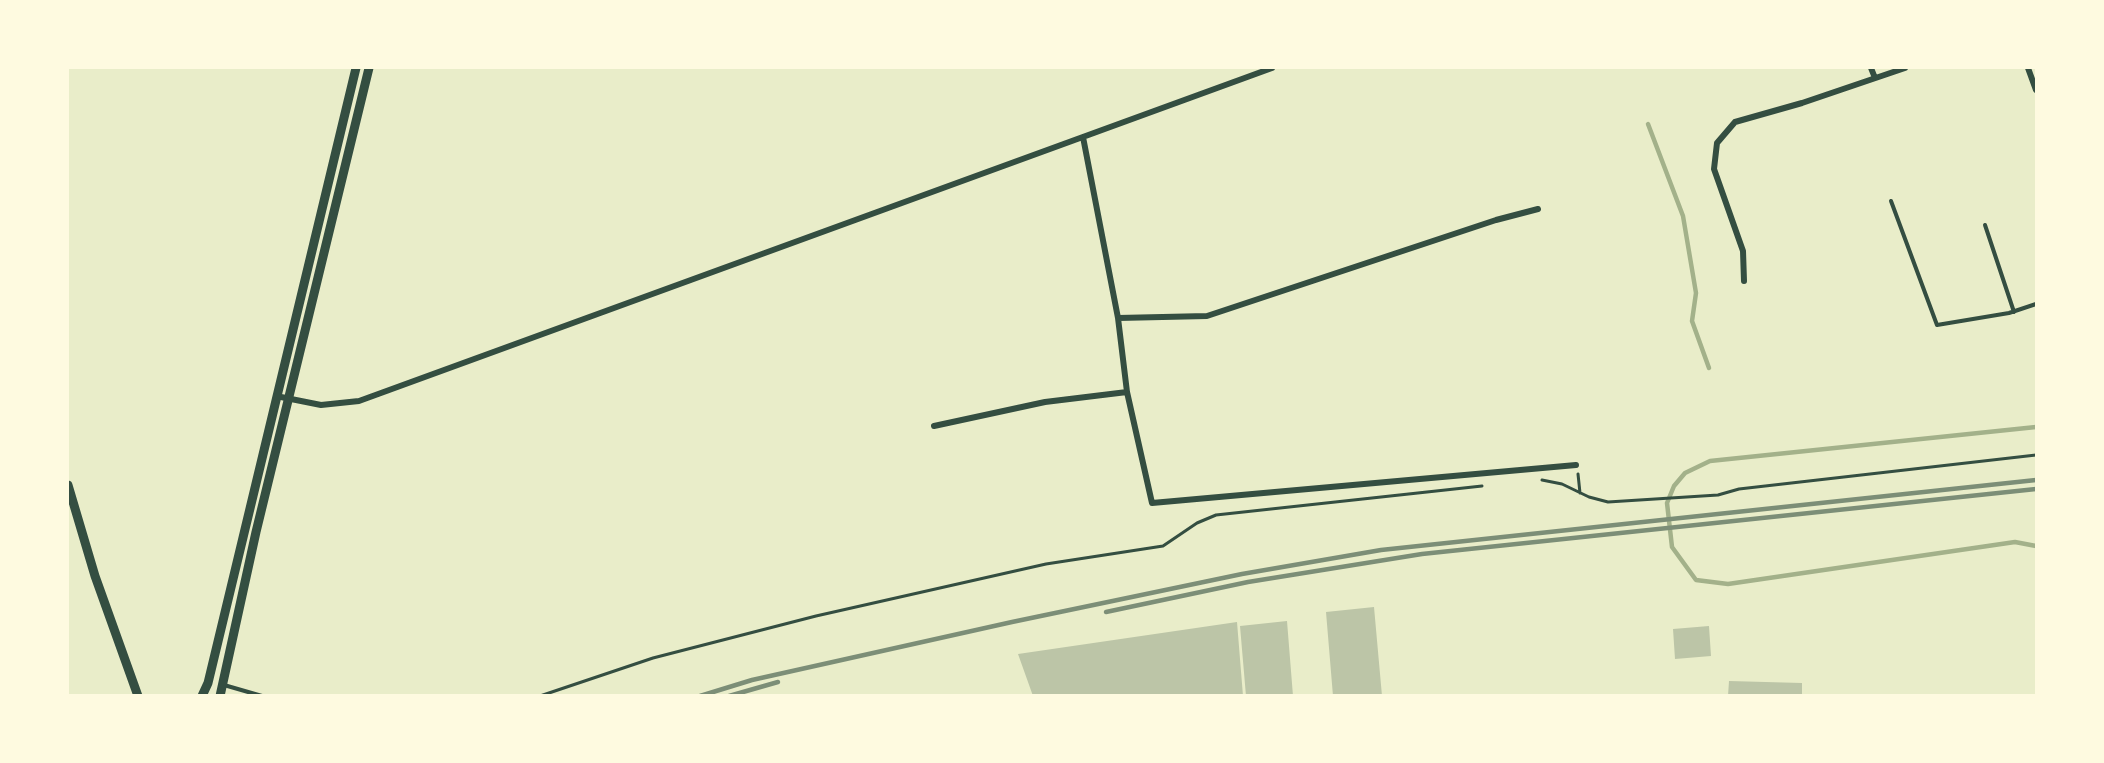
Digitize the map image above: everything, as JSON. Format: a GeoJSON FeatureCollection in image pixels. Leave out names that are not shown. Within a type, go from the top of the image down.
{"type":"FeatureCollection","features":[{"type":"Feature","properties":{"kind":"main road"},"geometry":{"type":"LineString","coordinates":[[202,696],[208,683],[356,68]]}},
{"type":"Feature","properties":{"kind":"main road"},"geometry":{"type":"LineString","coordinates":[[220,696],[256,532],[369,68]]}},
{"type":"Feature","properties":{"kind":"main road"},"geometry":{"type":"LineString","coordinates":[[68,485],[95,576],[138,696]]}},
{"type":"Feature","properties":{"kind":"street"},"geometry":{"type":"LineString","coordinates":[[276,396],[321,405],[358,401],[1272,68]]}},
{"type":"Feature","properties":{"kind":"street"},"geometry":{"type":"LineString","coordinates":[[1871,68],[1875,78]]}},
{"type":"Feature","properties":{"kind":"street"},"geometry":{"type":"LineString","coordinates":[[1744,281],[1743,251],[1714,169],[1717,143],[1735,122],[1802,104],[1905,68]]}},
{"type":"Feature","properties":{"kind":"street"},"geometry":{"type":"LineString","coordinates":[[2028,68],[2037,90]]}},
{"type":"Feature","properties":{"kind":"street"},"geometry":{"type":"LineString","coordinates":[[1083,137],[1118,318],[1127,392],[1152,503],[1576,465]]}},
{"type":"Feature","properties":{"kind":"street"},"geometry":{"type":"LineString","coordinates":[[1118,318],[1207,316],[1496,220],[1538,209]]}},
{"type":"Feature","properties":{"kind":"street"},"geometry":{"type":"LineString","coordinates":[[934,426],[1045,402],[1127,392]]}},
{"type":"Feature","properties":{"kind":"lane"},"geometry":{"type":"LineString","coordinates":[[1891,201],[1937,325],[2014,312],[2037,304]]}},
{"type":"Feature","properties":{"kind":"lane"},"geometry":{"type":"LineString","coordinates":[[1985,225],[2014,312]]}},
{"type":"Feature","properties":{"kind":"lane"},"geometry":{"type":"LineString","coordinates":[[224,685],[262,696]]}},
{"type":"Feature","properties":{"kind":"path"},"geometry":{"type":"LineString","coordinates":[[1534,480],[1556,482],[1608,502],[1649,500],[1718,495],[1738,489],[2037,454]]}},
{"type":"Feature","properties":{"kind":"path"},"geometry":{"type":"LineString","coordinates":[[1576,465],[1580,493]]}},
{"type":"Feature","properties":{"kind":"path"},"geometry":{"type":"LineString","coordinates":[[540,696],[659,656],[828,613],[1046,564],[1163,546],[1197,523],[1216,515],[1487,485]]}},
{"type":"Feature","properties":{"kind":"building"},"geometry":{"type":"Polygon","coordinates":[[[1374,607],[1382,696],[1333,696],[1326,612],[1374,607]]]}},
{"type":"Feature","properties":{"kind":"building"},"geometry":{"type":"Polygon","coordinates":[[[1287,621],[1293,696],[1246,696],[1240,626],[1287,621]]]}},
{"type":"Feature","properties":{"kind":"building"},"geometry":{"type":"Polygon","coordinates":[[[1237,622],[1243,696],[1033,696],[1018,654],[1237,622]]]}},
{"type":"Feature","properties":{"kind":"building"},"geometry":{"type":"Polygon","coordinates":[[[1709,626],[1711,656],[1675,659],[1673,629],[1709,626]]]}},
{"type":"Feature","properties":{"kind":"building"},"geometry":{"type":"Polygon","coordinates":[[[1729,681],[1802,683],[1802,696],[1728,696],[1729,681]]]}},
{"type":"Feature","properties":{"kind":"waterway"},"geometry":{"type":"LineString","coordinates":[[1648,124],[1683,216],[1696,293],[1692,321],[1709,368]]}},
{"type":"Feature","properties":{"kind":"waterway"},"geometry":{"type":"LineString","coordinates":[[2036,427],[1710,461],[1685,473],[1674,486],[1667,503],[1672,547],[1696,580],[1728,584],[2015,542],[2036,546]]}},
{"type":"Feature","properties":{"kind":"railway"},"geometry":{"type":"LineString","coordinates":[[700,696],[752,680],[1012,622],[1242,574],[1381,550],[2036,480]]}},
{"type":"Feature","properties":{"kind":"railway"},"geometry":{"type":"LineString","coordinates":[[1106,612],[1248,582],[1422,554],[2036,489]]}},
{"type":"Feature","properties":{"kind":"railway"},"geometry":{"type":"LineString","coordinates":[[729,696],[778,682]]}}]}
